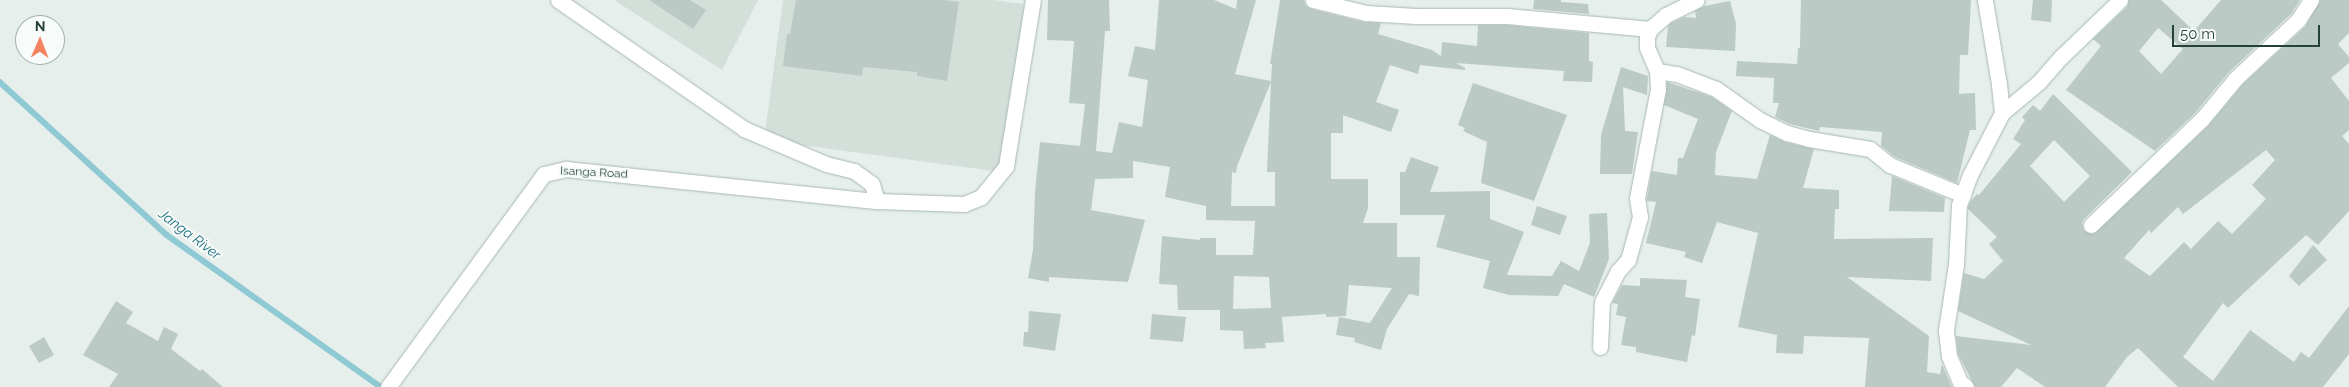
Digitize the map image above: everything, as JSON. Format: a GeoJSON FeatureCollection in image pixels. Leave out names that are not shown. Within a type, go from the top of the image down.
{"type":"FeatureCollection","features":[{"type":"Feature","properties":{"kind":"street"},"geometry":{"type":"LineString","coordinates":[[558,0],[744,129],[826,164],[854,171],[872,184],[877,200]]}},
{"type":"Feature","properties":{"kind":"street","name":"Isanga Road"},"geometry":{"type":"LineString","coordinates":[[390,383],[544,174],[566,169],[877,200],[964,204],[981,197],[1006,166],[1032,0]]}},
{"type":"Feature","properties":{"kind":"street"},"geometry":{"type":"LineString","coordinates":[[1313,0],[1366,13],[1416,16],[1507,16],[1650,29]]}},
{"type":"Feature","properties":{"kind":"street"},"geometry":{"type":"LineString","coordinates":[[1600,347],[1602,302],[1618,271],[1628,260],[1640,217],[1637,198],[1658,89],[1657,71],[1648,48],[1647,37],[1650,29],[1666,15],[1697,0]]}},
{"type":"Feature","properties":{"kind":"street"},"geometry":{"type":"LineString","coordinates":[[1985,0],[2002,113]]}},
{"type":"Feature","properties":{"kind":"street"},"geometry":{"type":"LineString","coordinates":[[1966,387],[1960,382],[1949,356],[1946,330],[1956,264],[1959,205],[1970,176],[2002,113],[2039,82],[2061,57],[2120,0]]}},
{"type":"Feature","properties":{"kind":"street"},"geometry":{"type":"LineString","coordinates":[[2091,225],[2202,119],[2236,78],[2298,20],[2311,0]]}},
{"type":"Feature","properties":{"kind":"street"},"geometry":{"type":"LineString","coordinates":[[1657,71],[1676,74],[1716,89],[1760,120],[1787,133],[1809,139],[1870,149],[1890,165],[1963,195]]}},
{"type":"Feature","properties":{"kind":"shaded area"},"geometry":{"type":"Polygon","coordinates":[[[614,0],[758,0],[722,70],[614,0]]]}},
{"type":"Feature","properties":{"kind":"shaded area"},"geometry":{"type":"Polygon","coordinates":[[[783,0],[993,0],[1024,4],[1001,172],[764,140],[783,0]]]}},
{"type":"Feature","properties":{"kind":"building"},"geometry":{"type":"Polygon","coordinates":[[[649,0],[690,0],[706,10],[693,29],[649,0]]]}},
{"type":"Feature","properties":{"kind":"building"},"geometry":{"type":"Polygon","coordinates":[[[796,0],[943,0],[959,2],[947,81],[917,76],[917,72],[863,67],[862,76],[783,66],[787,34],[790,34],[796,0]]]}},
{"type":"Feature","properties":{"kind":"building"},"geometry":{"type":"Polygon","coordinates":[[[1048,0],[1109,0],[1110,31],[1105,31],[1096,151],[1112,153],[1119,122],[1142,127],[1148,80],[1128,76],[1135,46],[1155,50],[1159,0],[1214,0],[1236,9],[1237,0],[1256,0],[1235,74],[1271,81],[1272,64],[1270,64],[1280,0],[1304,0],[1306,6],[1311,9],[1364,22],[1381,23],[1378,34],[1432,50],[1441,56],[1442,42],[1477,46],[1478,25],[1507,25],[1589,33],[1589,61],[1593,62],[1592,82],[1563,81],[1564,71],[1456,63],[1465,68],[1465,70],[1420,65],[1418,74],[1390,65],[1376,102],[1399,110],[1391,132],[1343,115],[1343,133],[1331,133],[1331,179],[1368,179],[1368,208],[1363,223],[1397,223],[1397,257],[1420,257],[1419,296],[1409,294],[1387,329],[1381,350],[1354,342],[1355,338],[1336,335],[1339,317],[1370,323],[1392,288],[1349,285],[1346,316],[1326,317],[1326,314],[1282,317],[1284,342],[1265,343],[1266,348],[1244,349],[1243,331],[1220,330],[1220,310],[1178,310],[1177,285],[1159,284],[1162,236],[1200,240],[1200,238],[1216,238],[1216,255],[1253,255],[1255,221],[1206,220],[1206,206],[1165,197],[1170,167],[1133,161],[1133,178],[1095,179],[1091,210],[1145,220],[1128,282],[1049,277],[1049,282],[1028,278],[1033,250],[1035,192],[1040,142],[1080,146],[1085,104],[1069,103],[1074,41],[1047,40],[1048,0]],[[1271,82],[1237,166],[1236,173],[1232,172],[1231,206],[1275,206],[1275,172],[1267,172],[1271,82]],[[1234,276],[1233,309],[1271,308],[1269,277],[1234,276]]]}},
{"type":"Feature","properties":{"kind":"building"},"geometry":{"type":"Polygon","coordinates":[[[1534,0],[1561,0],[1561,2],[1588,4],[1589,14],[1533,9],[1534,0]]]}},
{"type":"Feature","properties":{"kind":"building"},"geometry":{"type":"Polygon","coordinates":[[[1801,0],[1971,0],[1968,55],[1960,55],[1959,94],[1975,93],[1976,130],[1970,130],[1957,183],[1895,157],[1881,146],[1882,132],[1820,127],[1819,131],[1790,124],[1775,117],[1779,103],[1773,103],[1774,78],[1736,76],[1737,61],[1797,64],[1798,48],[1800,48],[1801,0]]]}},
{"type":"Feature","properties":{"kind":"building"},"geometry":{"type":"Polygon","coordinates":[[[2033,0],[2052,0],[2051,22],[2031,20],[2033,0]]]}},
{"type":"Feature","properties":{"kind":"building"},"geometry":{"type":"Polygon","coordinates":[[[2129,0],[2161,0],[2194,31],[2221,0],[2300,0],[2291,14],[2230,71],[2195,113],[2155,151],[2066,90],[2101,46],[2093,39],[2127,7],[2129,0]],[[2158,28],[2139,51],[2161,74],[2183,49],[2158,28]]]}},
{"type":"Feature","properties":{"kind":"building"},"geometry":{"type":"Polygon","coordinates":[[[2320,0],[2349,0],[2349,33],[2338,44],[2349,57],[2349,63],[2331,78],[2349,101],[2349,130],[2342,136],[2349,144],[2349,211],[2318,245],[2306,235],[2228,308],[2223,303],[2183,357],[2213,381],[2250,330],[2294,362],[2301,352],[2309,358],[2349,306],[2349,354],[2323,387],[2178,387],[2138,348],[2127,357],[2105,387],[2045,387],[2017,368],[2001,387],[1975,387],[1958,354],[1956,336],[2031,345],[1958,311],[1964,273],[1984,279],[2003,261],[1989,244],[1997,237],[1968,207],[1971,201],[1977,194],[1979,195],[2021,144],[2013,139],[2025,120],[2022,117],[2033,105],[2040,111],[2053,94],[2132,172],[2084,219],[2082,223],[2084,231],[2094,234],[2208,126],[2243,84],[2305,27],[2320,0]],[[2054,140],[2030,166],[2064,202],[2090,176],[2054,140]],[[2266,150],[2183,214],[2178,207],[2151,233],[2149,230],[2124,258],[2150,276],[2184,242],[2191,249],[2218,221],[2232,234],[2266,199],[2252,185],[2275,160],[2266,150]]]}},
{"type":"Feature","properties":{"kind":"building"},"geometry":{"type":"Polygon","coordinates":[[[1730,1],[1736,24],[1735,51],[1666,47],[1668,26],[1671,23],[1684,17],[1696,18],[1695,11],[1704,6],[1730,1]]]}},
{"type":"Feature","properties":{"kind":"building"},"geometry":{"type":"Polygon","coordinates":[[[1621,67],[1648,76],[1647,95],[1623,87],[1625,131],[1638,132],[1632,174],[1600,174],[1601,135],[1621,67]]]}},
{"type":"Feature","properties":{"kind":"building"},"geometry":{"type":"Polygon","coordinates":[[[1667,82],[1712,97],[1732,111],[1716,152],[1715,175],[1757,179],[1770,135],[1785,142],[1814,149],[1803,188],[1839,190],[1839,209],[1835,209],[1834,239],[1933,238],[1931,281],[1847,277],[1929,336],[1927,372],[1940,374],[1942,364],[1952,387],[1865,387],[1869,338],[1804,336],[1803,354],[1776,353],[1777,335],[1738,327],[1758,233],[1717,222],[1702,263],[1684,257],[1686,252],[1646,243],[1656,202],[1647,201],[1652,171],[1677,175],[1678,158],[1683,158],[1698,119],[1664,105],[1667,82]]]}},
{"type":"Feature","properties":{"kind":"building"},"geometry":{"type":"Polygon","coordinates":[[[1473,83],[1567,115],[1534,201],[1481,183],[1487,142],[1463,131],[1465,128],[1458,125],[1473,83]]]}},
{"type":"Feature","properties":{"kind":"building"},"geometry":{"type":"Polygon","coordinates":[[[1411,157],[1439,167],[1430,192],[1490,191],[1490,219],[1524,232],[1507,275],[1552,276],[1561,261],[1579,271],[1590,243],[1589,214],[1607,213],[1609,259],[1594,297],[1564,284],[1558,296],[1509,295],[1483,288],[1490,261],[1436,247],[1445,215],[1400,215],[1400,172],[1405,172],[1411,157]]]}},
{"type":"Feature","properties":{"kind":"building"},"geometry":{"type":"Polygon","coordinates":[[[1892,176],[1945,198],[1944,212],[1889,211],[1892,176]]]}},
{"type":"Feature","properties":{"kind":"building"},"geometry":{"type":"Polygon","coordinates":[[[1537,206],[1567,216],[1560,235],[1531,225],[1537,206]]]}},
{"type":"Feature","properties":{"kind":"building"},"geometry":{"type":"Polygon","coordinates":[[[2313,245],[2327,260],[2299,286],[2289,276],[2313,245]]]}},
{"type":"Feature","properties":{"kind":"building"},"geometry":{"type":"Polygon","coordinates":[[[1640,278],[1687,280],[1685,297],[1700,299],[1695,336],[1692,335],[1687,362],[1636,352],[1636,347],[1621,345],[1626,317],[1616,315],[1618,304],[1612,303],[1622,285],[1640,286],[1640,278]]]}},
{"type":"Feature","properties":{"kind":"building"},"geometry":{"type":"Polygon","coordinates":[[[116,301],[133,312],[126,323],[158,341],[164,327],[178,334],[171,349],[200,371],[202,369],[223,387],[109,387],[118,374],[83,355],[116,301]]]}},
{"type":"Feature","properties":{"kind":"building"},"geometry":{"type":"Polygon","coordinates":[[[1029,311],[1061,314],[1055,351],[1023,346],[1024,332],[1028,332],[1029,311]]]}},
{"type":"Feature","properties":{"kind":"building"},"geometry":{"type":"Polygon","coordinates":[[[1152,314],[1186,317],[1183,342],[1150,339],[1152,314]]]}},
{"type":"Feature","properties":{"kind":"building"},"geometry":{"type":"Polygon","coordinates":[[[44,337],[54,355],[39,363],[29,346],[44,337]]]}},
{"type":"Feature","properties":{"kind":"waterway","name":"Janga River"},"geometry":{"type":"LineString","coordinates":[[0,82],[167,235],[381,387]]}}]}
